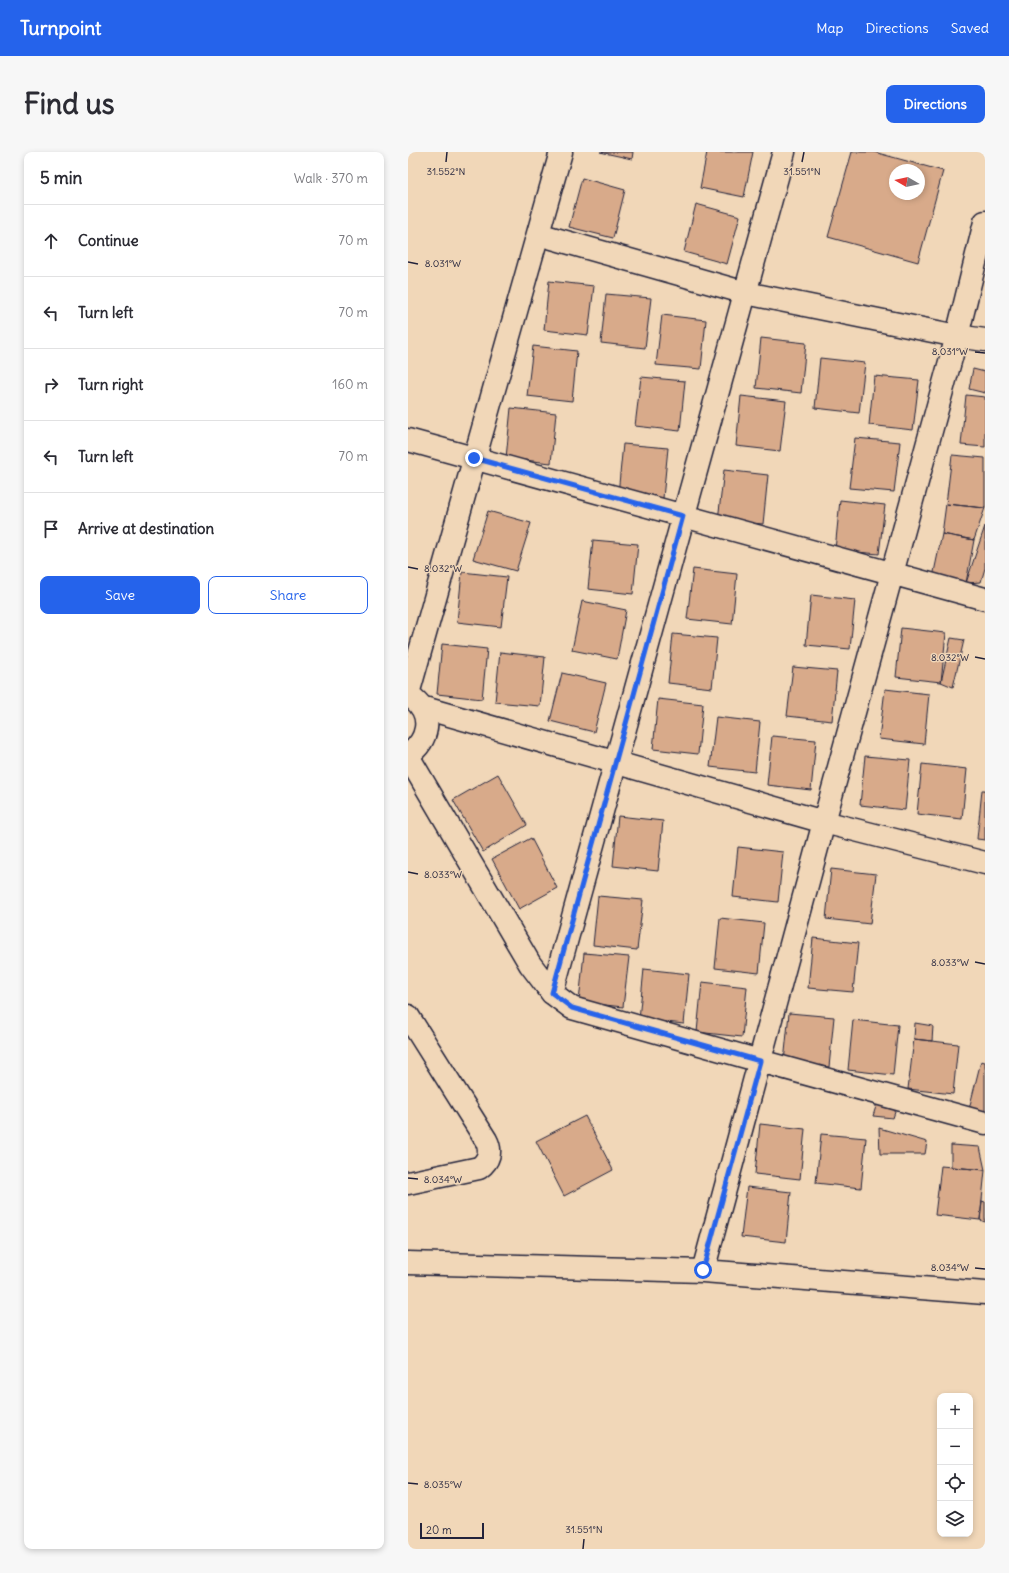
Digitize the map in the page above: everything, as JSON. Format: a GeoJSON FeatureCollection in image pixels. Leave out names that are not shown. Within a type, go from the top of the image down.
{"type":"FeatureCollection","features":[{"type":"Feature","properties":{"kind":"street"},"geometry":{"type":"LineString","coordinates":[[412,699],[474,458],[561,152]]}},
{"type":"Feature","properties":{"kind":"street"},"geometry":{"type":"LineString","coordinates":[[552,993],[784,152]]}},
{"type":"Feature","properties":{"kind":"street"},"geometry":{"type":"LineString","coordinates":[[703,1270],[957,336],[985,222]]}},
{"type":"Feature","properties":{"kind":"street"},"geometry":{"type":"LineString","coordinates":[[538,234],[746,293],[957,336],[985,340]]}},
{"type":"Feature","properties":{"kind":"street"},"geometry":{"type":"LineString","coordinates":[[408,440],[985,598]]}},
{"type":"Feature","properties":{"kind":"street"},"geometry":{"type":"LineString","coordinates":[[412,699],[425,716],[427,725],[422,743],[408,755],[530,964],[552,993],[572,1008],[985,1123]]}},
{"type":"Feature","properties":{"kind":"street"},"geometry":{"type":"LineString","coordinates":[[412,699],[615,762],[824,822],[985,863]]}},
{"type":"Feature","properties":{"kind":"street"},"geometry":{"type":"LineString","coordinates":[[408,1016],[486,1140],[490,1150],[487,1161],[479,1168],[408,1183]]}},
{"type":"Feature","properties":{"kind":"street"},"geometry":{"type":"LineString","coordinates":[[408,1263],[703,1270],[985,1293]]}},
{"type":"Feature","properties":{"kind":"building"},"geometry":{"type":"Polygon","coordinates":[[[600,152],[633,152],[632,159],[600,152]]]}},
{"type":"Feature","properties":{"kind":"building"},"geometry":{"type":"Polygon","coordinates":[[[707,152],[753,152],[744,197],[700,188],[707,152]]]}},
{"type":"Feature","properties":{"kind":"building"},"geometry":{"type":"Polygon","coordinates":[[[852,152],[874,152],[918,164],[889,164],[889,200],[925,200],[925,166],[943,171],[918,262],[828,237],[852,152]]]}},
{"type":"Feature","properties":{"kind":"building"},"geometry":{"type":"Polygon","coordinates":[[[582,178],[625,190],[613,238],[569,227],[582,178]]]}},
{"type":"Feature","properties":{"kind":"building"},"geometry":{"type":"Polygon","coordinates":[[[696,204],[740,216],[727,264],[684,252],[696,204]]]}},
{"type":"Feature","properties":{"kind":"building"},"geometry":{"type":"Polygon","coordinates":[[[549,281],[594,286],[588,335],[544,330],[549,281]]]}},
{"type":"Feature","properties":{"kind":"building"},"geometry":{"type":"Polygon","coordinates":[[[606,294],[651,298],[645,348],[601,343],[606,294]]]}},
{"type":"Feature","properties":{"kind":"building"},"geometry":{"type":"Polygon","coordinates":[[[662,315],[706,320],[701,369],[656,365],[662,315]]]}},
{"type":"Feature","properties":{"kind":"building"},"geometry":{"type":"Polygon","coordinates":[[[761,338],[806,343],[801,393],[756,388],[761,338]]]}},
{"type":"Feature","properties":{"kind":"building"},"geometry":{"type":"Polygon","coordinates":[[[533,346],[577,351],[572,401],[527,396],[533,346]]]}},
{"type":"Feature","properties":{"kind":"building"},"geometry":{"type":"Polygon","coordinates":[[[820,358],[865,363],[859,413],[815,408],[820,358]]]}},
{"type":"Feature","properties":{"kind":"building"},"geometry":{"type":"Polygon","coordinates":[[[973,369],[985,372],[985,393],[969,389],[973,369]]]}},
{"type":"Feature","properties":{"kind":"building"},"geometry":{"type":"Polygon","coordinates":[[[874,376],[919,380],[913,430],[869,425],[874,376]]]}},
{"type":"Feature","properties":{"kind":"building"},"geometry":{"type":"Polygon","coordinates":[[[641,377],[685,381],[680,431],[635,426],[641,377]]]}},
{"type":"Feature","properties":{"kind":"building"},"geometry":{"type":"Polygon","coordinates":[[[966,395],[985,397],[985,447],[961,445],[966,395]]]}},
{"type":"Feature","properties":{"kind":"building"},"geometry":{"type":"Polygon","coordinates":[[[741,396],[786,401],[780,451],[736,446],[741,396]]]}},
{"type":"Feature","properties":{"kind":"building"},"geometry":{"type":"Polygon","coordinates":[[[511,408],[556,413],[551,463],[506,458],[511,408]]]}},
{"type":"Feature","properties":{"kind":"building"},"geometry":{"type":"Polygon","coordinates":[[[855,438],[900,442],[894,492],[849,488],[855,438]]]}},
{"type":"Feature","properties":{"kind":"building"},"geometry":{"type":"Polygon","coordinates":[[[623,444],[668,448],[663,498],[618,494],[623,444]]]}},
{"type":"Feature","properties":{"kind":"building"},"geometry":{"type":"Polygon","coordinates":[[[952,455],[985,458],[985,508],[946,504],[952,455]]]}},
{"type":"Feature","properties":{"kind":"building"},"geometry":{"type":"Polygon","coordinates":[[[724,470],[768,475],[763,524],[718,520],[724,470]]]}},
{"type":"Feature","properties":{"kind":"building"},"geometry":{"type":"Polygon","coordinates":[[[840,500],[885,505],[879,554],[835,550],[840,500]]]}},
{"type":"Feature","properties":{"kind":"building"},"geometry":{"type":"Polygon","coordinates":[[[946,504],[985,508],[974,540],[942,534],[946,504]]]}},
{"type":"Feature","properties":{"kind":"building"},"geometry":{"type":"Polygon","coordinates":[[[488,511],[531,523],[516,571],[473,559],[488,511]]]}},
{"type":"Feature","properties":{"kind":"building"},"geometry":{"type":"Polygon","coordinates":[[[985,526],[985,568],[981,582],[966,583],[985,526]]]}},
{"type":"Feature","properties":{"kind":"building"},"geometry":{"type":"Polygon","coordinates":[[[942,534],[974,540],[966,583],[933,577],[942,534]]]}},
{"type":"Feature","properties":{"kind":"building"},"geometry":{"type":"Polygon","coordinates":[[[593,540],[638,544],[633,594],[588,589],[593,540]]]}},
{"type":"Feature","properties":{"kind":"building"},"geometry":{"type":"Polygon","coordinates":[[[693,569],[737,574],[732,624],[687,619],[693,569]]]}},
{"type":"Feature","properties":{"kind":"building"},"geometry":{"type":"Polygon","coordinates":[[[462,572],[507,577],[501,627],[457,622],[462,572]]]}},
{"type":"Feature","properties":{"kind":"building"},"geometry":{"type":"Polygon","coordinates":[[[811,595],[855,600],[850,649],[806,645],[811,595]]]}},
{"type":"Feature","properties":{"kind":"building"},"geometry":{"type":"Polygon","coordinates":[[[582,601],[626,610],[617,659],[572,650],[582,601]]]}},
{"type":"Feature","properties":{"kind":"building"},"geometry":{"type":"Polygon","coordinates":[[[901,628],[946,633],[941,682],[896,677],[901,628]]]}},
{"type":"Feature","properties":{"kind":"building"},"geometry":{"type":"Polygon","coordinates":[[[673,634],[717,638],[712,688],[668,683],[673,634]]]}},
{"type":"Feature","properties":{"kind":"building"},"geometry":{"type":"Polygon","coordinates":[[[951,638],[964,640],[953,687],[941,682],[951,638]]]}},
{"type":"Feature","properties":{"kind":"building"},"geometry":{"type":"Polygon","coordinates":[[[442,644],[487,649],[482,699],[437,694],[442,644]]]}},
{"type":"Feature","properties":{"kind":"building"},"geometry":{"type":"Polygon","coordinates":[[[500,652],[545,657],[540,706],[495,702],[500,652]]]}},
{"type":"Feature","properties":{"kind":"building"},"geometry":{"type":"Polygon","coordinates":[[[793,667],[837,671],[832,721],[787,716],[793,667]]]}},
{"type":"Feature","properties":{"kind":"building"},"geometry":{"type":"Polygon","coordinates":[[[562,673],[606,683],[594,732],[550,721],[562,673]]]}},
{"type":"Feature","properties":{"kind":"building"},"geometry":{"type":"Polygon","coordinates":[[[885,689],[929,694],[924,744],[879,739],[885,689]]]}},
{"type":"Feature","properties":{"kind":"building"},"geometry":{"type":"Polygon","coordinates":[[[658,699],[703,704],[698,754],[653,749],[658,699]]]}},
{"type":"Feature","properties":{"kind":"building"},"geometry":{"type":"Polygon","coordinates":[[[716,717],[760,722],[755,772],[710,767],[716,717]]]}},
{"type":"Feature","properties":{"kind":"building"},"geometry":{"type":"Polygon","coordinates":[[[772,736],[816,740],[811,790],[767,785],[772,736]]]}},
{"type":"Feature","properties":{"kind":"building"},"geometry":{"type":"Polygon","coordinates":[[[865,756],[910,760],[905,810],[860,805],[865,756]]]}},
{"type":"Feature","properties":{"kind":"building"},"geometry":{"type":"Polygon","coordinates":[[[922,764],[967,769],[962,819],[917,814],[922,764]]]}},
{"type":"Feature","properties":{"kind":"building"},"geometry":{"type":"Polygon","coordinates":[[[498,774],[527,825],[483,852],[453,800],[498,774]]]}},
{"type":"Feature","properties":{"kind":"building"},"geometry":{"type":"Polygon","coordinates":[[[982,790],[985,790],[985,840],[977,839],[982,790]]]}},
{"type":"Feature","properties":{"kind":"building"},"geometry":{"type":"Polygon","coordinates":[[[618,816],[663,821],[658,871],[613,866],[618,816]]]}},
{"type":"Feature","properties":{"kind":"building"},"geometry":{"type":"Polygon","coordinates":[[[531,838],[557,888],[519,909],[492,859],[531,838]]]}},
{"type":"Feature","properties":{"kind":"building"},"geometry":{"type":"Polygon","coordinates":[[[738,847],[783,852],[778,902],[733,897],[738,847]]]}},
{"type":"Feature","properties":{"kind":"building"},"geometry":{"type":"Polygon","coordinates":[[[831,869],[876,874],[870,924],[826,919],[831,869]]]}},
{"type":"Feature","properties":{"kind":"building"},"geometry":{"type":"Polygon","coordinates":[[[598,896],[643,900],[637,950],[593,945],[598,896]]]}},
{"type":"Feature","properties":{"kind":"building"},"geometry":{"type":"Polygon","coordinates":[[[720,918],[764,923],[759,973],[715,968],[720,918]]]}},
{"type":"Feature","properties":{"kind":"building"},"geometry":{"type":"Polygon","coordinates":[[[813,938],[858,943],[853,992],[808,988],[813,938]]]}},
{"type":"Feature","properties":{"kind":"building"},"geometry":{"type":"Polygon","coordinates":[[[584,953],[629,957],[623,1007],[579,1002],[584,953]]]}},
{"type":"Feature","properties":{"kind":"building"},"geometry":{"type":"Polygon","coordinates":[[[644,969],[689,974],[684,1024],[639,1019],[644,969]]]}},
{"type":"Feature","properties":{"kind":"building"},"geometry":{"type":"Polygon","coordinates":[[[702,982],[747,987],[742,1037],[697,1032],[702,982]]]}},
{"type":"Feature","properties":{"kind":"building"},"geometry":{"type":"Polygon","coordinates":[[[789,1013],[834,1017],[829,1067],[784,1062],[789,1013]]]}},
{"type":"Feature","properties":{"kind":"building"},"geometry":{"type":"Polygon","coordinates":[[[853,1020],[898,1025],[893,1075],[848,1070],[853,1020]]]}},
{"type":"Feature","properties":{"kind":"building"},"geometry":{"type":"Polygon","coordinates":[[[915,1023],[933,1026],[932,1041],[914,1039],[915,1023]]]}},
{"type":"Feature","properties":{"kind":"building"},"geometry":{"type":"Polygon","coordinates":[[[914,1039],[958,1044],[953,1094],[908,1089],[914,1039]]]}},
{"type":"Feature","properties":{"kind":"building"},"geometry":{"type":"Polygon","coordinates":[[[981,1061],[985,1062],[985,1113],[969,1109],[981,1061]]]}},
{"type":"Feature","properties":{"kind":"building"},"geometry":{"type":"Polygon","coordinates":[[[878,1100],[897,1106],[893,1118],[873,1116],[878,1100]]]}},
{"type":"Feature","properties":{"kind":"building"},"geometry":{"type":"Polygon","coordinates":[[[585,1116],[613,1170],[564,1196],[536,1141],[585,1116]]]}},
{"type":"Feature","properties":{"kind":"building"},"geometry":{"type":"Polygon","coordinates":[[[760,1124],[805,1129],[800,1179],[755,1174],[760,1124]]]}},
{"type":"Feature","properties":{"kind":"building"},"geometry":{"type":"Polygon","coordinates":[[[879,1128],[927,1142],[925,1154],[880,1154],[879,1128]]]}},
{"type":"Feature","properties":{"kind":"building"},"geometry":{"type":"Polygon","coordinates":[[[821,1134],[866,1138],[861,1188],[816,1183],[821,1134]]]}},
{"type":"Feature","properties":{"kind":"building"},"geometry":{"type":"Polygon","coordinates":[[[951,1145],[980,1147],[985,1170],[951,1167],[951,1145]]]}},
{"type":"Feature","properties":{"kind":"building"},"geometry":{"type":"Polygon","coordinates":[[[941,1166],[985,1170],[980,1220],[935,1215],[941,1166]]]}},
{"type":"Feature","properties":{"kind":"building"},"geometry":{"type":"Polygon","coordinates":[[[747,1187],[791,1192],[786,1242],[741,1237],[747,1187]]]}},
{"type":"Feature","properties":{"kind":"building"},"geometry":{"type":"Polygon","coordinates":[[[982,1201],[985,1202],[985,1222],[980,1220],[982,1201]]]}},
{"type":"Feature","properties":{"kind":"route"},"geometry":{"type":"LineString","coordinates":[[474,458],[683,516],[552,993],[572,1008],[760,1061],[703,1270]]}}]}
